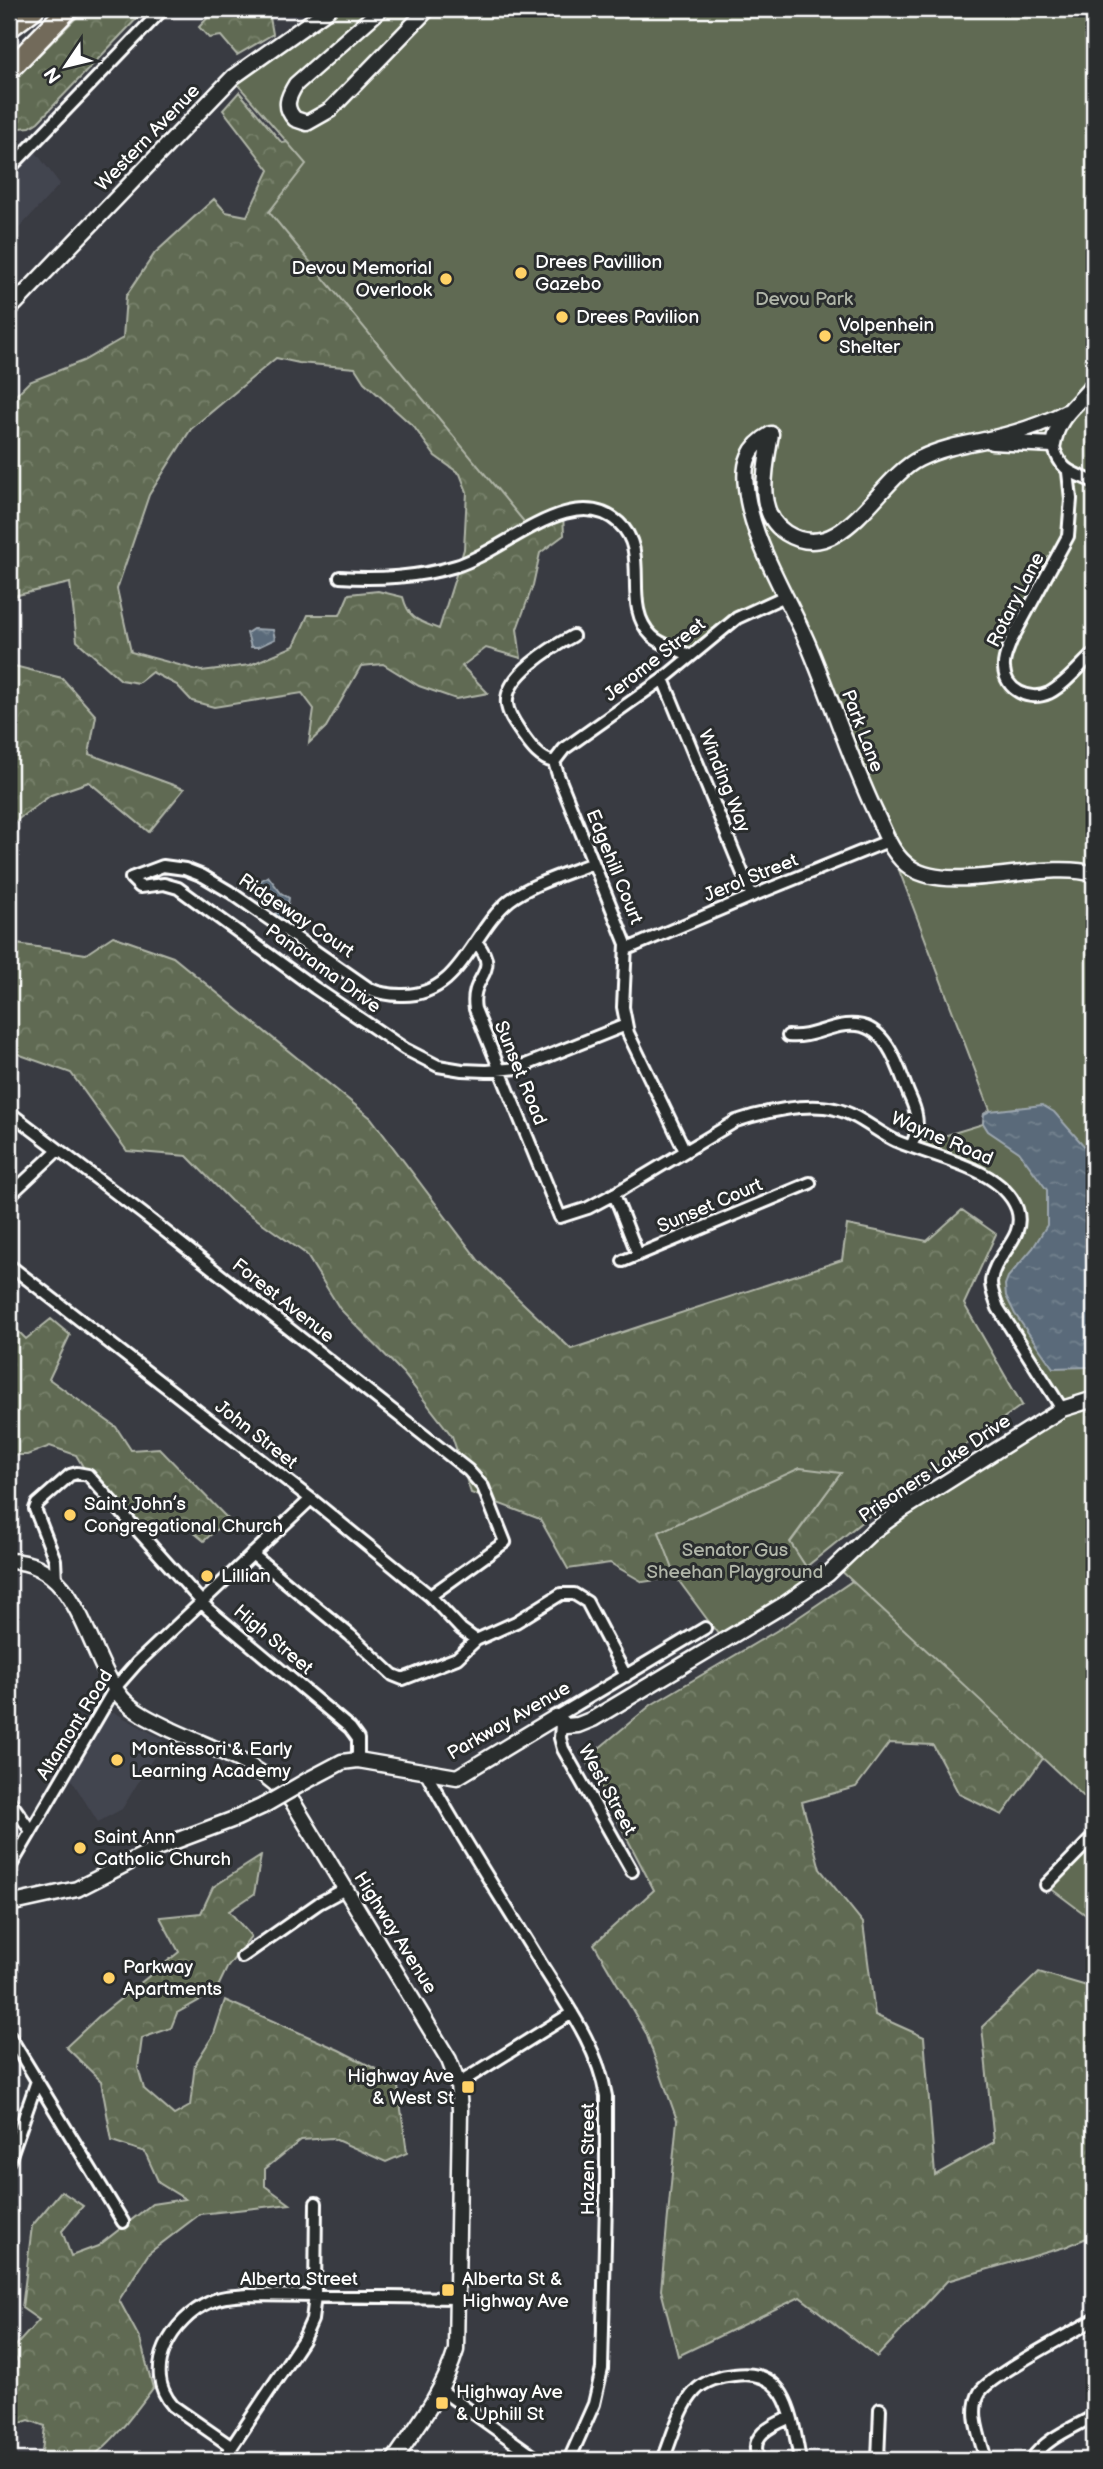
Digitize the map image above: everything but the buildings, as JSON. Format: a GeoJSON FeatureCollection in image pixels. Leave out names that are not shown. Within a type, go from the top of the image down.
{"type":"FeatureCollection","features":[{"type":"Feature","properties":{"kind":"highway"},"geometry":{"type":"LineString","coordinates":[[9,28],[34,9]]}},
{"type":"Feature","properties":{"kind":"highway"},"geometry":{"type":"LineString","coordinates":[[9,70],[68,9]]}},
{"type":"Feature","properties":{"kind":"street"},"geometry":{"type":"LineString","coordinates":[[9,169],[163,9]]}},
{"type":"Feature","properties":{"kind":"street","name":"Western Avenue"},"geometry":{"type":"LineString","coordinates":[[9,310],[233,76],[330,9]]}},
{"type":"Feature","properties":{"kind":"street"},"geometry":{"type":"LineString","coordinates":[[381,9],[296,84],[288,98],[288,109],[295,119],[307,123],[330,110],[428,9]]}},
{"type":"Feature","properties":{"kind":"street"},"geometry":{"type":"LineString","coordinates":[[1094,383],[1058,424],[1053,446],[1058,461],[1068,471],[1094,482]]}},
{"type":"Feature","properties":{"kind":"street"},"geometry":{"type":"LineString","coordinates":[[982,441],[1046,422],[1066,412]]}},
{"type":"Feature","properties":{"kind":"street","name":"Park Lane"},"geometry":{"type":"LineString","coordinates":[[982,441],[959,444],[914,462],[896,475],[854,522],[836,533],[813,540],[797,538],[779,529],[767,510],[764,489],[771,434],[758,442],[747,457],[745,484],[749,507],[785,596],[808,644],[855,768],[893,851],[909,867],[944,877],[1057,870],[1094,874]]}},
{"type":"Feature","properties":{"kind":"street"},"geometry":{"type":"LineString","coordinates":[[982,441],[1053,446]]}},
{"type":"Feature","properties":{"kind":"street","name":"Rotary Lane"},"geometry":{"type":"LineString","coordinates":[[1068,471],[1071,499],[1068,536],[1011,641],[1005,657],[1004,671],[1014,689],[1029,695],[1042,695],[1064,682],[1094,653]]}},
{"type":"Feature","properties":{"kind":"street"},"geometry":{"type":"LineString","coordinates":[[340,577],[402,575],[456,566],[482,557],[546,519],[572,511],[594,509],[619,523],[630,538],[635,552],[637,607],[650,634],[690,656]]}},
{"type":"Feature","properties":{"kind":"street","name":"Jerome Street"},"geometry":{"type":"LineString","coordinates":[[554,762],[564,749],[663,679],[737,618],[785,596]]}},
{"type":"Feature","properties":{"kind":"street"},"geometry":{"type":"LineString","coordinates":[[554,762],[539,755],[515,723],[508,708],[508,693],[520,674],[542,655],[573,636]]}},
{"type":"Feature","properties":{"kind":"street","name":"Winding Way"},"geometry":{"type":"LineString","coordinates":[[663,679],[752,896]]}},
{"type":"Feature","properties":{"kind":"street","name":"Edgehill Court"},"geometry":{"type":"LineString","coordinates":[[554,762],[618,919],[627,949],[623,1007],[626,1025],[685,1150]]}},
{"type":"Feature","properties":{"kind":"street","name":"Jerol Street"},"geometry":{"type":"LineString","coordinates":[[627,949],[888,841]]}},
{"type":"Feature","properties":{"kind":"street"},"geometry":{"type":"LineString","coordinates":[[477,943],[486,927],[513,898],[593,863]]}},
{"type":"Feature","properties":{"kind":"street","name":"Ridgeway Court"},"geometry":{"type":"LineString","coordinates":[[133,881],[131,878],[163,866],[185,869],[220,887],[370,989],[388,995],[408,995],[429,990],[446,980],[477,943]]}},
{"type":"Feature","properties":{"kind":"street","name":"Panorama Drive"},"geometry":{"type":"LineString","coordinates":[[133,881],[140,887],[164,884],[178,888],[315,988],[405,1049],[432,1064],[461,1070],[500,1070],[534,1062],[626,1025]]}},
{"type":"Feature","properties":{"kind":"street","name":"Sunset Road"},"geometry":{"type":"LineString","coordinates":[[477,943],[487,957],[487,967],[474,992],[475,1009],[560,1217]]}},
{"type":"Feature","properties":{"kind":"street"},"geometry":{"type":"LineString","coordinates":[[788,1036],[803,1038],[841,1026],[859,1025],[868,1027],[883,1039],[900,1071],[916,1114],[917,1127],[911,1146]]}},
{"type":"Feature","properties":{"kind":"street","name":"Wayne Road"},"geometry":{"type":"LineString","coordinates":[[560,1217],[588,1208],[614,1194],[736,1121],[764,1113],[811,1107],[835,1109],[856,1116],[887,1136],[973,1169],[992,1179],[1009,1194],[1016,1206],[1019,1224],[1017,1233],[992,1275],[992,1291],[998,1308],[1062,1409]]}},
{"type":"Feature","properties":{"kind":"street","name":"Forest Avenue"},"geometry":{"type":"LineString","coordinates":[[9,1112],[142,1213],[468,1470],[483,1487],[505,1542],[430,1596]]}},
{"type":"Feature","properties":{"kind":"street"},"geometry":{"type":"LineString","coordinates":[[9,1196],[58,1150]]}},
{"type":"Feature","properties":{"kind":"street","name":"Sunset Court"},"geometry":{"type":"LineString","coordinates":[[623,1261],[810,1183]]}},
{"type":"Feature","properties":{"kind":"street"},"geometry":{"type":"LineString","coordinates":[[614,1194],[638,1255]]}},
{"type":"Feature","properties":{"kind":"street","name":"John Street"},"geometry":{"type":"LineString","coordinates":[[9,1265],[311,1499],[430,1596],[461,1629],[476,1640]]}},
{"type":"Feature","properties":{"kind":"street","name":"Prisoners Lake Drive"},"geometry":{"type":"LineString","coordinates":[[559,1721],[578,1725],[593,1719],[785,1604],[828,1574],[872,1532],[902,1510],[1062,1409],[1094,1399]]}},
{"type":"Feature","properties":{"kind":"street","name":"High Street"},"geometry":{"type":"LineString","coordinates":[[56,1580],[55,1560],[35,1509],[37,1504],[70,1475],[88,1475],[201,1602],[350,1728],[358,1739],[358,1760]]}},
{"type":"Feature","properties":{"kind":"street","name":"Altamont Road"},"geometry":{"type":"LineString","coordinates":[[9,1869],[116,1688],[137,1663],[311,1499]]}},
{"type":"Feature","properties":{"kind":"street"},"geometry":{"type":"LineString","coordinates":[[252,1554],[350,1635],[393,1675],[403,1679],[457,1658],[476,1640],[510,1625],[567,1593],[587,1602],[626,1676]]}},
{"type":"Feature","properties":{"kind":"street","name":"Highway Avenue"},"geometry":{"type":"LineString","coordinates":[[9,1561],[38,1566],[56,1580],[70,1597],[107,1675],[122,1697],[141,1713],[274,1781],[294,1804],[444,2050],[458,2084],[460,2134],[456,2350],[440,2389],[394,2460]]}},
{"type":"Feature","properties":{"kind":"street","name":"Parkway Avenue"},"geometry":{"type":"LineString","coordinates":[[9,1904],[77,1889],[157,1848],[263,1806],[342,1762],[358,1760],[457,1777],[559,1721],[705,1628]]}},
{"type":"Feature","properties":{"kind":"street","name":"West Street"},"geometry":{"type":"LineString","coordinates":[[559,1721],[559,1738],[563,1749],[632,1871]]}},
{"type":"Feature","properties":{"kind":"street","name":"Hazen Street"},"geometry":{"type":"LineString","coordinates":[[426,1773],[572,2013],[595,2056],[603,2080],[606,2096],[606,2201],[602,2370],[594,2404],[569,2460]]}},
{"type":"Feature","properties":{"kind":"street"},"geometry":{"type":"LineString","coordinates":[[9,1800],[31,1831]]}},
{"type":"Feature","properties":{"kind":"street"},"geometry":{"type":"LineString","coordinates":[[1046,1885],[1094,1836]]}},
{"type":"Feature","properties":{"kind":"street"},"geometry":{"type":"LineString","coordinates":[[242,1957],[312,1908],[345,1889]]}},
{"type":"Feature","properties":{"kind":"street"},"geometry":{"type":"LineString","coordinates":[[458,2084],[572,2013]]}},
{"type":"Feature","properties":{"kind":"street"},"geometry":{"type":"LineString","coordinates":[[9,2035],[123,2222]]}},
{"type":"Feature","properties":{"kind":"street"},"geometry":{"type":"LineString","coordinates":[[9,2161],[37,2081]]}},
{"type":"Feature","properties":{"kind":"street"},"geometry":{"type":"LineString","coordinates":[[223,2460],[303,2340],[312,2320],[315,2296],[316,2203]]}},
{"type":"Feature","properties":{"kind":"street","name":"Alberta Street"},"geometry":{"type":"LineString","coordinates":[[232,2447],[168,2400],[159,2369],[162,2351],[171,2335],[191,2314],[209,2302],[248,2295],[457,2298]]}},
{"type":"Feature","properties":{"kind":"street"},"geometry":{"type":"LineString","coordinates":[[986,2460],[976,2423],[977,2401],[981,2392],[1000,2376],[1094,2320]]}},
{"type":"Feature","properties":{"kind":"street"},"geometry":{"type":"LineString","coordinates":[[663,2460],[687,2402],[695,2390],[726,2376],[757,2374],[776,2386],[786,2399],[800,2460]]}},
{"type":"Feature","properties":{"kind":"street"},"geometry":{"type":"LineString","coordinates":[[440,2389],[539,2460]]}},
{"type":"Feature","properties":{"kind":"street"},"geometry":{"type":"LineString","coordinates":[[878,2460],[880,2409]]}},
{"type":"Feature","properties":{"kind":"street"},"geometry":{"type":"LineString","coordinates":[[1031,2460],[1037,2450],[1050,2440],[1094,2416]]}},
{"type":"Feature","properties":{"kind":"street"},"geometry":{"type":"LineString","coordinates":[[759,2460],[756,2445],[761,2433],[791,2417]]}},
{"type":"Feature","properties":{"kind":"shaded area"},"geometry":{"type":"Polygon","coordinates":[[[31,146],[60,184],[9,239],[9,169],[31,146]]]}},
{"type":"Feature","properties":{"kind":"shaded area","name":"Montessori & Early Learning Academy"},"geometry":{"type":"Polygon","coordinates":[[[115,1713],[164,1740],[122,1809],[98,1822],[71,1779],[108,1714],[115,1713]]]}},
{"type":"Feature","properties":{"kind":"green space"},"geometry":{"type":"Polygon","coordinates":[[[85,9],[143,9],[143,12],[38,122],[30,127],[9,129],[9,85],[85,9]]]}},
{"type":"Feature","properties":{"kind":"green space"},"geometry":{"type":"Polygon","coordinates":[[[213,9],[272,9],[269,12],[273,34],[237,55],[221,36],[209,38],[199,27],[213,9]]]}},
{"type":"Feature","properties":{"kind":"green space","name":"Devou Park"},"geometry":{"type":"Polygon","coordinates":[[[329,9],[1094,9],[1094,1806],[836,1566],[872,1532],[1062,1409],[998,1308],[991,1284],[1019,1224],[999,1184],[911,1146],[983,1124],[984,1114],[990,1110],[888,841],[785,596],[751,611],[690,656],[663,643],[641,620],[630,538],[594,509],[530,529],[269,212],[306,164],[232,78],[329,9]]]}},
{"type":"Feature","properties":{"kind":"green space"},"geometry":{"type":"Polygon","coordinates":[[[239,92],[282,143],[310,139],[562,389],[635,552],[608,515],[563,513],[564,535],[540,553],[533,585],[517,629],[521,658],[486,648],[462,666],[488,693],[456,699],[419,686],[383,664],[361,666],[326,727],[309,743],[314,709],[302,693],[214,707],[192,701],[177,685],[152,672],[138,683],[121,680],[77,641],[70,583],[9,597],[9,402],[29,382],[83,361],[123,338],[126,296],[155,253],[214,199],[226,212],[247,216],[269,170],[223,110],[239,92]],[[276,358],[191,429],[149,495],[117,589],[131,652],[201,671],[250,665],[294,646],[308,615],[340,615],[349,594],[378,591],[403,597],[412,615],[439,629],[464,549],[467,492],[460,474],[435,456],[414,427],[364,382],[355,368],[276,358]]]}},
{"type":"Feature","properties":{"kind":"green space"},"geometry":{"type":"Polygon","coordinates":[[[9,661],[10,665],[62,678],[96,716],[89,754],[184,789],[149,832],[89,782],[51,795],[9,826],[9,661]]]}},
{"type":"Feature","properties":{"kind":"green space"},"geometry":{"type":"Polygon","coordinates":[[[113,936],[173,957],[371,1118],[479,1261],[571,1349],[842,1260],[847,1225],[927,1241],[962,1210],[996,1234],[964,1304],[1022,1405],[895,1495],[806,1567],[790,1543],[840,1474],[660,1532],[676,1577],[643,1582],[610,1563],[568,1569],[540,1519],[471,1493],[452,1436],[403,1373],[340,1309],[306,1254],[231,1201],[187,1156],[127,1151],[71,1073],[9,1051],[9,943],[86,954],[113,936]]]}},
{"type":"Feature","properties":{"kind":"green space"},"geometry":{"type":"Polygon","coordinates":[[[51,1319],[70,1335],[49,1379],[116,1427],[131,1450],[159,1448],[228,1519],[204,1541],[187,1527],[144,1536],[88,1475],[76,1455],[50,1446],[27,1455],[9,1455],[9,1322],[26,1339],[51,1319]]]}},
{"type":"Feature","properties":{"kind":"green space","name":"Senator Gus Sheehan Playground"},"geometry":{"type":"Polygon","coordinates":[[[800,1468],[841,1473],[790,1542],[806,1567],[802,1586],[721,1638],[676,1577],[659,1532],[800,1468]]]}},
{"type":"Feature","properties":{"kind":"green space"},"geometry":{"type":"Polygon","coordinates":[[[862,1555],[1073,1717],[1002,1815],[959,1794],[933,1745],[889,1743],[856,1787],[802,1802],[820,1869],[863,1923],[875,2015],[924,2037],[935,2175],[994,2142],[982,2027],[1039,1972],[1094,1990],[1094,2235],[1065,2247],[947,2281],[877,2357],[800,2297],[678,2356],[661,2290],[677,2120],[646,2033],[594,1944],[654,1890],[586,1759],[651,1705],[793,1621],[852,1581],[862,1555]]]}},
{"type":"Feature","properties":{"kind":"green space"},"geometry":{"type":"Polygon","coordinates":[[[1094,1836],[1094,1921],[1046,1885],[1094,1836]]]}},
{"type":"Feature","properties":{"kind":"green space"},"geometry":{"type":"Polygon","coordinates":[[[261,1856],[254,1894],[229,1911],[251,1936],[227,1968],[216,1991],[177,2013],[171,2028],[142,2038],[138,2068],[144,2089],[174,2115],[190,2106],[195,2064],[214,2034],[225,2000],[339,2050],[397,2080],[407,2153],[386,2162],[332,2138],[301,2140],[265,2169],[265,2186],[290,2204],[200,2214],[149,2253],[119,2300],[140,2339],[153,2388],[122,2428],[94,2455],[75,2462],[41,2460],[45,2426],[29,2420],[9,2427],[9,2397],[12,2394],[18,2362],[11,2351],[39,2320],[22,2308],[32,2226],[61,2191],[83,2206],[62,2231],[71,2256],[98,2246],[152,2204],[185,2199],[159,2183],[145,2152],[112,2141],[101,2081],[66,2047],[98,2017],[179,1952],[160,1917],[201,1913],[213,1887],[261,1856]]]}},
{"type":"Feature","properties":{"kind":"water"},"geometry":{"type":"Polygon","coordinates":[[[253,629],[273,630],[275,639],[258,647],[251,647],[247,633],[253,629]]]}},
{"type":"Feature","properties":{"kind":"water"},"geometry":{"type":"Polygon","coordinates":[[[268,876],[281,893],[289,898],[287,909],[296,915],[288,924],[274,918],[277,911],[272,904],[263,905],[254,892],[259,882],[268,876]]]}},
{"type":"Feature","properties":{"kind":"water"},"geometry":{"type":"Polygon","coordinates":[[[1042,1105],[1054,1112],[1094,1157],[1094,1364],[1089,1367],[1053,1368],[1015,1314],[1006,1296],[1005,1285],[1008,1277],[1033,1248],[1047,1225],[1047,1190],[1019,1152],[988,1131],[983,1123],[984,1114],[1042,1105]]]}},
{"type":"Feature","properties":{"kind":"place","name":"Drees Pavillion Gazebo"},"geometry":{"type":"Point","coordinates":[521,273]}},
{"type":"Feature","properties":{"kind":"place","name":"Devou Memorial Overlook"},"geometry":{"type":"Point","coordinates":[446,279]}},
{"type":"Feature","properties":{"kind":"place","name":"Drees Pavilion"},"geometry":{"type":"Point","coordinates":[562,317]}},
{"type":"Feature","properties":{"kind":"place","name":"Volpenhein Shelter"},"geometry":{"type":"Point","coordinates":[825,336]}},
{"type":"Feature","properties":{"kind":"place","name":"Saint John’s Congregational Church"},"geometry":{"type":"Point","coordinates":[70,1515]}},
{"type":"Feature","properties":{"kind":"place","name":"Lillian"},"geometry":{"type":"Point","coordinates":[207,1576]}},
{"type":"Feature","properties":{"kind":"place","name":"Montessori & Early Learning Academy"},"geometry":{"type":"Point","coordinates":[117,1760]}},
{"type":"Feature","properties":{"kind":"place","name":"Saint Ann Catholic Church"},"geometry":{"type":"Point","coordinates":[80,1848]}},
{"type":"Feature","properties":{"kind":"place","name":"Parkway Apartments"},"geometry":{"type":"Point","coordinates":[109,1978]}},
{"type":"Feature","properties":{"kind":"place","name":"Highway Ave & West St"},"geometry":{"type":"Point","coordinates":[468,2087]}},
{"type":"Feature","properties":{"kind":"place","name":"Alberta St & Highway Ave"},"geometry":{"type":"Point","coordinates":[448,2290]}},
{"type":"Feature","properties":{"kind":"place","name":"Highway Ave & Uphill St"},"geometry":{"type":"Point","coordinates":[442,2403]}}]}
